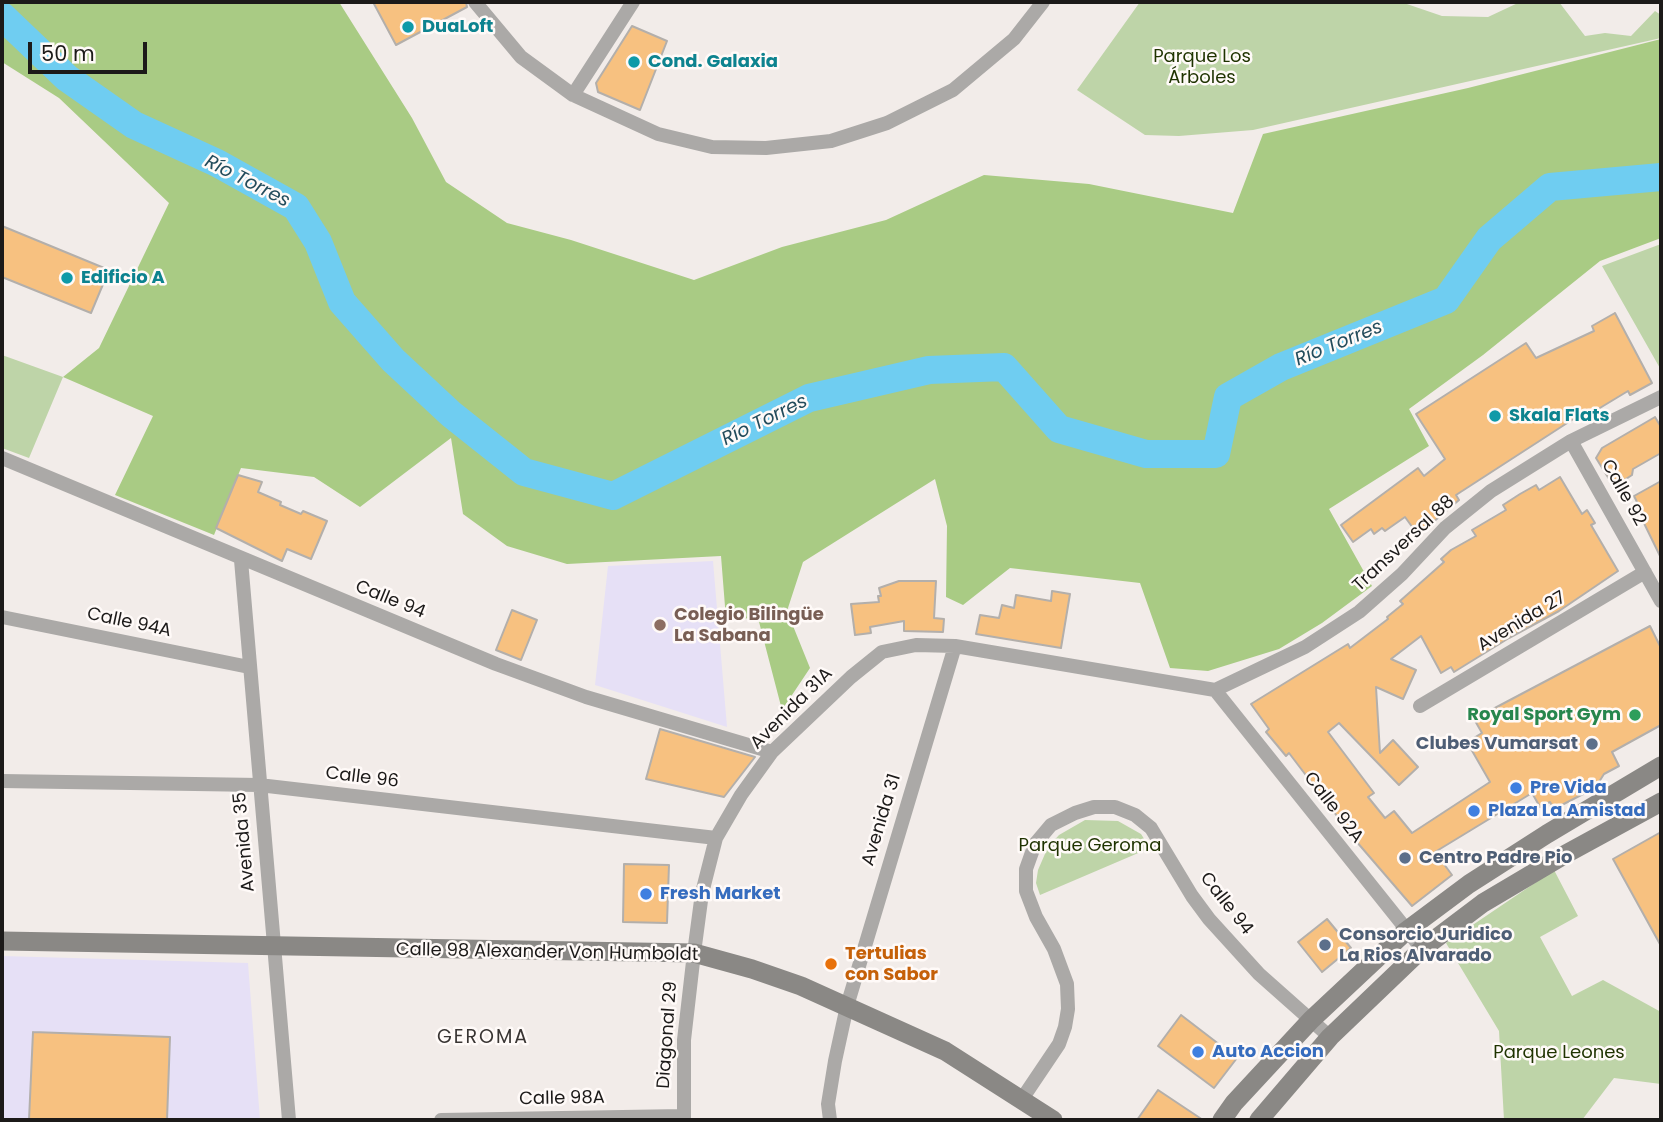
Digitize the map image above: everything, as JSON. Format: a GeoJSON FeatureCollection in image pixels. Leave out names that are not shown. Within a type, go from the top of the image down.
{"type":"FeatureCollection","features":[{"type":"Feature","properties":{"kind":"street"},"geometry":{"type":"LineString","coordinates":[[475,2],[521,57],[573,95],[658,134],[712,147],[766,148],[831,141],[887,123],[953,90],[1014,39],[1043,2]]}},
{"type":"Feature","properties":{"kind":"street"},"geometry":{"type":"LineString","coordinates":[[573,95],[633,2]]}},
{"type":"Feature","properties":{"kind":"street","name":"Transversal 88"},"geometry":{"type":"LineString","coordinates":[[1215,690],[1305,647],[1359,612],[1402,574],[1445,528],[1491,491],[1572,441],[1661,397]]}},
{"type":"Feature","properties":{"kind":"street","name":"Calle 92"},"geometry":{"type":"LineString","coordinates":[[1572,441],[1661,601]]}},
{"type":"Feature","properties":{"kind":"street","name":"Calle 94"},"geometry":{"type":"LineString","coordinates":[[2,458],[241,560],[496,664],[586,697],[772,752]]}},
{"type":"Feature","properties":{"kind":"street","name":"Avenida 35"},"geometry":{"type":"LineString","coordinates":[[241,560],[289,1120]]}},
{"type":"Feature","properties":{"kind":"street","name":"Avenida 27"},"geometry":{"type":"LineString","coordinates":[[1420,706],[1645,572]]}},
{"type":"Feature","properties":{"kind":"street","name":"Calle 94A"},"geometry":{"type":"LineString","coordinates":[[2,617],[249,667]]}},
{"type":"Feature","properties":{"kind":"street","name":"Avenida 31A"},"geometry":{"type":"LineString","coordinates":[[694,953],[702,893],[716,838],[741,795],[772,752],[832,694],[882,652],[916,645],[955,646]]}},
{"type":"Feature","properties":{"kind":"street"},"geometry":{"type":"LineString","coordinates":[[955,646],[1215,690]]}},
{"type":"Feature","properties":{"kind":"street","name":"Avenida 31"},"geometry":{"type":"LineString","coordinates":[[830,1120],[828,1104],[847,1006],[955,646]]}},
{"type":"Feature","properties":{"kind":"street","name":"Calle 92A"},"geometry":{"type":"LineString","coordinates":[[1215,690],[1422,949]]}},
{"type":"Feature","properties":{"kind":"street"},"geometry":{"type":"LineString","coordinates":[[1222,1120],[1234,1103],[1311,1020],[1406,931],[1480,877],[1661,766]]}},
{"type":"Feature","properties":{"kind":"street","name":"Calle 96"},"geometry":{"type":"LineString","coordinates":[[2,781],[259,785],[716,838]]}},
{"type":"Feature","properties":{"kind":"street"},"geometry":{"type":"LineString","coordinates":[[1259,1120],[1330,1037],[1422,949],[1483,904],[1564,855],[1661,802]]}},
{"type":"Feature","properties":{"kind":"street","name":"Calle 94"},"geometry":{"type":"LineString","coordinates":[[1022,1098],[1059,1044],[1068,1009],[1067,984],[1054,949],[1026,891],[1026,869],[1035,844],[1051,825],[1094,807],[1115,807],[1135,814],[1151,828],[1209,919],[1259,974],[1330,1037]]}},
{"type":"Feature","properties":{"kind":"street","name":"Calle 98 Alexander Von Humboldt"},"geometry":{"type":"LineString","coordinates":[[2,941],[694,953],[752,969],[847,1006],[945,1051],[1053,1120]]}},
{"type":"Feature","properties":{"kind":"street","name":"Diagonal 29"},"geometry":{"type":"LineString","coordinates":[[684,1118],[684,1040],[694,953]]}},
{"type":"Feature","properties":{"kind":"street","name":"Calle 98A"},"geometry":{"type":"LineString","coordinates":[[441,1120],[684,1118]]}},
{"type":"Feature","properties":{"kind":"shaded area","name":"Colegio Bilingüe La Sabana"},"geometry":{"type":"Polygon","coordinates":[[[713,561],[727,727],[595,685],[608,566],[713,561]]]}},
{"type":"Feature","properties":{"kind":"shaded area"},"geometry":{"type":"Polygon","coordinates":[[[2,956],[248,963],[260,1120],[2,1120],[2,956]]]}},
{"type":"Feature","properties":{"kind":"green space"},"geometry":{"type":"Polygon","coordinates":[[[2,2],[339,2],[412,118],[446,182],[507,223],[571,240],[694,280],[782,247],[886,220],[984,175],[1089,184],[1233,213],[1263,134],[1468,88],[1661,39],[1661,238],[1600,261],[1483,355],[1409,409],[1429,446],[1329,509],[1372,586],[1322,623],[1279,649],[1208,671],[1170,668],[1140,583],[1010,568],[963,605],[946,597],[947,526],[935,479],[803,562],[787,611],[810,668],[782,710],[758,618],[726,619],[721,556],[567,564],[507,546],[463,514],[451,438],[360,507],[314,477],[241,468],[214,535],[115,495],[153,416],[63,377],[99,348],[169,203],[59,98],[2,62],[2,2]]]}},
{"type":"Feature","properties":{"kind":"green space","name":"Parque Los Árboles"},"geometry":{"type":"Polygon","coordinates":[[[1140,2],[1401,2],[1442,16],[1488,17],[1520,2],[1559,2],[1585,36],[1605,33],[1631,36],[1655,11],[1661,15],[1661,38],[1253,130],[1179,136],[1145,135],[1077,90],[1140,2]]]}},
{"type":"Feature","properties":{"kind":"green space"},"geometry":{"type":"Polygon","coordinates":[[[1661,244],[1661,370],[1602,266],[1661,244]]]}},
{"type":"Feature","properties":{"kind":"green space"},"geometry":{"type":"Polygon","coordinates":[[[2,355],[63,377],[29,458],[2,448],[2,355]]]}},
{"type":"Feature","properties":{"kind":"green space","name":"Parque Geroma"},"geometry":{"type":"Polygon","coordinates":[[[1085,820],[1118,821],[1141,834],[1150,848],[1040,895],[1036,883],[1038,870],[1048,847],[1059,835],[1085,820]]]}},
{"type":"Feature","properties":{"kind":"green space","name":"Parque Leones"},"geometry":{"type":"Polygon","coordinates":[[[1554,870],[1578,916],[1540,937],[1572,996],[1603,980],[1661,1012],[1661,1084],[1614,1078],[1582,1120],[1504,1120],[1499,1031],[1446,943],[1554,870]]]}},
{"type":"Feature","properties":{"kind":"building","name":"DuaLoft"},"geometry":{"type":"Polygon","coordinates":[[[373,2],[466,2],[467,7],[396,45],[373,2]]]}},
{"type":"Feature","properties":{"kind":"building","name":"Cond. Galaxia"},"geometry":{"type":"Polygon","coordinates":[[[632,26],[667,41],[640,110],[598,92],[596,83],[632,26]]]}},
{"type":"Feature","properties":{"kind":"building","name":"Edificio A"},"geometry":{"type":"Polygon","coordinates":[[[2,226],[109,270],[91,313],[2,277],[2,226]]]}},
{"type":"Feature","properties":{"kind":"building"},"geometry":{"type":"Polygon","coordinates":[[[1615,313],[1652,383],[1630,395],[1628,391],[1580,420],[1578,416],[1456,495],[1459,500],[1418,535],[1405,517],[1385,531],[1382,528],[1374,534],[1371,529],[1353,542],[1341,525],[1418,468],[1424,476],[1445,459],[1416,414],[1526,343],[1536,358],[1594,331],[1592,326],[1615,313]]]}},
{"type":"Feature","properties":{"kind":"building"},"geometry":{"type":"Polygon","coordinates":[[[1655,417],[1661,427],[1661,453],[1633,469],[1632,475],[1614,487],[1596,458],[1602,448],[1655,417]]]}},
{"type":"Feature","properties":{"kind":"building"},"geometry":{"type":"Polygon","coordinates":[[[238,475],[262,482],[258,492],[281,502],[280,505],[327,521],[311,559],[287,549],[282,561],[216,528],[238,475]]]}},
{"type":"Feature","properties":{"kind":"building"},"geometry":{"type":"Polygon","coordinates":[[[1560,477],[1582,514],[1587,510],[1595,523],[1591,525],[1618,571],[1559,611],[1454,672],[1451,667],[1441,673],[1421,636],[1391,659],[1416,670],[1403,699],[1376,687],[1380,753],[1393,740],[1418,767],[1399,785],[1339,723],[1328,732],[1374,793],[1368,797],[1385,818],[1394,811],[1412,833],[1490,782],[1467,742],[1482,733],[1474,719],[1650,626],[1661,648],[1661,725],[1612,752],[1619,766],[1604,774],[1592,793],[1589,791],[1554,809],[1550,802],[1540,807],[1532,793],[1435,852],[1452,875],[1412,906],[1356,841],[1289,753],[1286,756],[1266,732],[1269,729],[1251,704],[1348,644],[1350,648],[1388,619],[1387,617],[1403,604],[1400,601],[1444,562],[1441,559],[1451,550],[1476,536],[1472,530],[1506,510],[1503,505],[1520,494],[1536,485],[1539,490],[1560,477]]]}},
{"type":"Feature","properties":{"kind":"building"},"geometry":{"type":"Polygon","coordinates":[[[1661,481],[1661,558],[1639,513],[1642,512],[1634,496],[1661,481]]]}},
{"type":"Feature","properties":{"kind":"building"},"geometry":{"type":"Polygon","coordinates":[[[899,581],[936,581],[934,618],[944,619],[943,632],[904,631],[904,621],[870,627],[871,633],[855,635],[851,604],[879,602],[879,588],[899,581]]]}},
{"type":"Feature","properties":{"kind":"building"},"geometry":{"type":"Polygon","coordinates":[[[1052,591],[1070,594],[1061,648],[976,634],[980,615],[999,618],[1002,605],[1014,608],[1016,595],[1051,601],[1052,591]]]}},
{"type":"Feature","properties":{"kind":"building"},"geometry":{"type":"Polygon","coordinates":[[[512,610],[537,620],[521,660],[496,650],[512,610]]]}},
{"type":"Feature","properties":{"kind":"building"},"geometry":{"type":"Polygon","coordinates":[[[660,729],[755,757],[724,797],[646,779],[660,729]]]}},
{"type":"Feature","properties":{"kind":"building"},"geometry":{"type":"Polygon","coordinates":[[[1661,832],[1661,946],[1613,859],[1661,832]]]}},
{"type":"Feature","properties":{"kind":"building","name":"Fresh Market"},"geometry":{"type":"Polygon","coordinates":[[[624,864],[669,865],[667,923],[623,922],[624,864]]]}},
{"type":"Feature","properties":{"kind":"building","name":"Consorcio Juridico La Rios Alvarado"},"geometry":{"type":"Polygon","coordinates":[[[1327,919],[1351,948],[1322,972],[1298,942],[1327,919]]]}},
{"type":"Feature","properties":{"kind":"building","name":"Auto Accion"},"geometry":{"type":"Polygon","coordinates":[[[1181,1015],[1237,1058],[1214,1088],[1158,1046],[1181,1015]]]}},
{"type":"Feature","properties":{"kind":"building"},"geometry":{"type":"Polygon","coordinates":[[[33,1032],[170,1037],[167,1120],[29,1120],[33,1032]]]}},
{"type":"Feature","properties":{"kind":"building"},"geometry":{"type":"Polygon","coordinates":[[[1158,1090],[1203,1120],[1137,1120],[1158,1090]]]}},
{"type":"Feature","properties":{"kind":"waterway","name":"Río Torres"},"geometry":{"type":"LineString","coordinates":[[2,16],[67,78],[134,125],[217,163],[296,207],[318,242],[342,302],[393,360],[451,414],[524,472],[613,496],[809,398],[929,370],[1004,367],[1059,429],[1146,454],[1216,454],[1228,397],[1281,367],[1446,300],[1489,239],[1550,187],[1661,177]]}},
{"type":"Feature","properties":{"kind":"place","name":"DuaLoft"},"geometry":{"type":"Point","coordinates":[408,27]}},
{"type":"Feature","properties":{"kind":"place","name":"Cond. Galaxia"},"geometry":{"type":"Point","coordinates":[634,62]}},
{"type":"Feature","properties":{"kind":"place","name":"Edificio A"},"geometry":{"type":"Point","coordinates":[67,278]}},
{"type":"Feature","properties":{"kind":"place","name":"Skala Flats"},"geometry":{"type":"Point","coordinates":[1495,416]}},
{"type":"Feature","properties":{"kind":"place","name":"Colegio Bilingüe La Sabana"},"geometry":{"type":"Point","coordinates":[660,625]}},
{"type":"Feature","properties":{"kind":"place","name":"Royal Sport Gym"},"geometry":{"type":"Point","coordinates":[1635,715]}},
{"type":"Feature","properties":{"kind":"place","name":"Clubes Vumarsat"},"geometry":{"type":"Point","coordinates":[1592,744]}},
{"type":"Feature","properties":{"kind":"place","name":"Pre Vida"},"geometry":{"type":"Point","coordinates":[1516,788]}},
{"type":"Feature","properties":{"kind":"place","name":"Plaza La Amistad"},"geometry":{"type":"Point","coordinates":[1474,811]}},
{"type":"Feature","properties":{"kind":"place","name":"Centro Padre Pio"},"geometry":{"type":"Point","coordinates":[1405,858]}},
{"type":"Feature","properties":{"kind":"place","name":"Fresh Market"},"geometry":{"type":"Point","coordinates":[646,894]}},
{"type":"Feature","properties":{"kind":"place","name":"Consorcio Juridico La Rios Alvarado"},"geometry":{"type":"Point","coordinates":[1325,945]}},
{"type":"Feature","properties":{"kind":"place","name":"Tertulias con Sabor"},"geometry":{"type":"Point","coordinates":[831,964]}},
{"type":"Feature","properties":{"kind":"place","name":"Auto Accion"},"geometry":{"type":"Point","coordinates":[1198,1052]}},
{"type":"Feature","properties":{"kind":"district","name":"GEROMA"},"geometry":{"type":"Point","coordinates":[483,1038]}}]}
